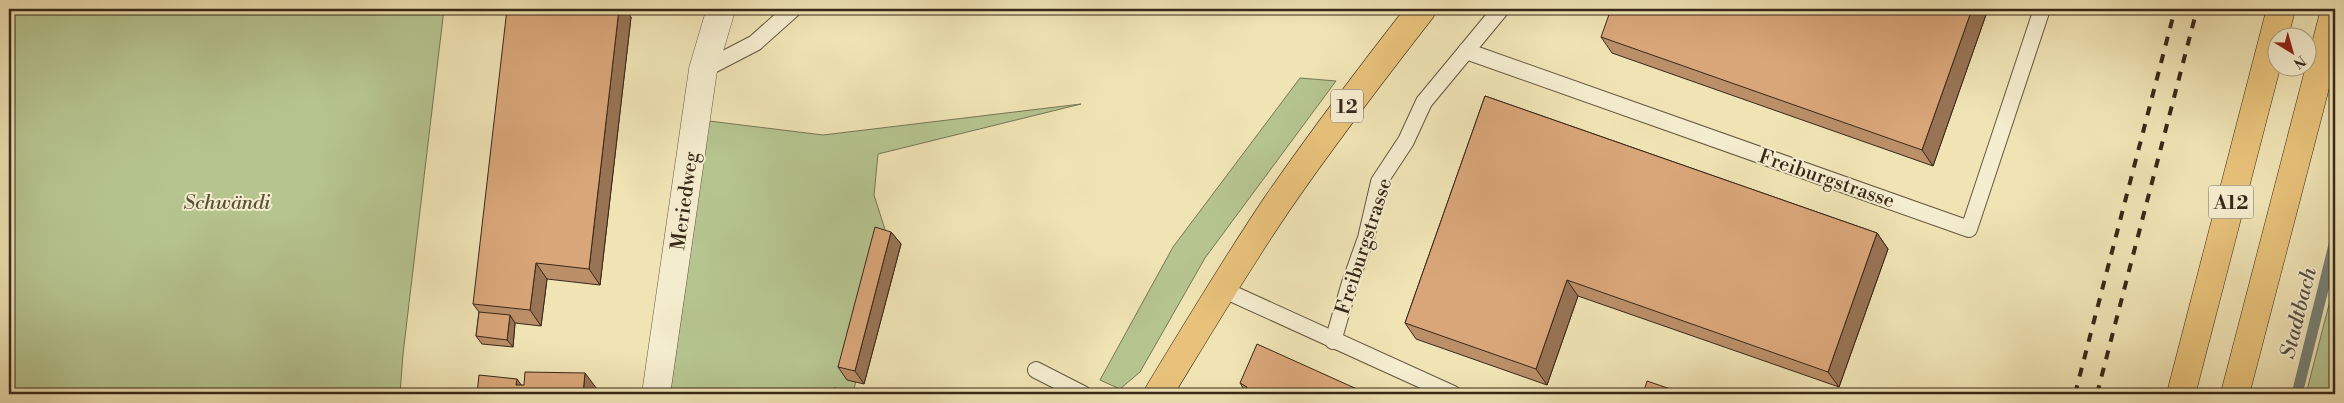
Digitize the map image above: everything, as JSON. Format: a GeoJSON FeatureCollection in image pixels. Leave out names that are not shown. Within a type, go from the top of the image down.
{"type":"FeatureCollection","features":[{"type":"Feature","properties":{"kind":"main road","name":"12"},"geometry":{"type":"LineString","coordinates":[[1158,394],[1222,289],[1320,143],[1422,9]]}},
{"type":"Feature","properties":{"kind":"main road","name":"A12"},"geometry":{"type":"LineString","coordinates":[[2181,394],[2281,9]]}},
{"type":"Feature","properties":{"kind":"main road","name":"A12"},"geometry":{"type":"LineString","coordinates":[[2236,394],[2335,10]]}},
{"type":"Feature","properties":{"kind":"street","name":"Meriedweg"},"geometry":{"type":"LineString","coordinates":[[656,394],[703,70],[721,9]]}},
{"type":"Feature","properties":{"kind":"lane"},"geometry":{"type":"LineString","coordinates":[[703,70],[755,43],[793,9]]}},
{"type":"Feature","properties":{"kind":"lane","name":"Freiburgstrasse"},"geometry":{"type":"LineString","coordinates":[[1222,289],[1333,341],[1350,282],[1366,238],[1379,182],[1406,140],[1424,102],[1501,9]]}},
{"type":"Feature","properties":{"kind":"lane","name":"Freiburgstrasse"},"geometry":{"type":"LineString","coordinates":[[1466,51],[1969,229],[2042,9]]}},
{"type":"Feature","properties":{"kind":"lane"},"geometry":{"type":"LineString","coordinates":[[1333,341],[1453,394]]}},
{"type":"Feature","properties":{"kind":"lane"},"geometry":{"type":"LineString","coordinates":[[1036,370],[1083,394]]}},
{"type":"Feature","properties":{"kind":"green space","name":"Schwändi"},"geometry":{"type":"Polygon","coordinates":[[[9,9],[444,9],[403,354],[400,394],[9,394],[9,9]]]}},
{"type":"Feature","properties":{"kind":"green space"},"geometry":{"type":"Polygon","coordinates":[[[1300,78],[1336,81],[1205,258],[1140,372],[1120,389],[1100,380],[1173,247],[1300,78]]]}},
{"type":"Feature","properties":{"kind":"green space"},"geometry":{"type":"Polygon","coordinates":[[[1081,104],[878,154],[874,195],[888,239],[853,394],[670,394],[709,121],[823,135],[1081,104]]]}},
{"type":"Feature","properties":{"kind":"green space"},"geometry":{"type":"Polygon","coordinates":[[[2335,281],[2335,394],[2306,394],[2335,281]]]}},
{"type":"Feature","properties":{"kind":"building"},"geometry":{"type":"Polygon","coordinates":[[[507,9],[619,9],[589,269],[536,263],[530,310],[473,304],[507,9]]]}},
{"type":"Feature","properties":{"kind":"building"},"geometry":{"type":"Polygon","coordinates":[[[1611,9],[1972,9],[1922,150],[1601,37],[1611,9]]]}},
{"type":"Feature","properties":{"kind":"building"},"geometry":{"type":"Polygon","coordinates":[[[1485,96],[1877,233],[1828,372],[1567,280],[1536,369],[1405,323],[1485,96]]]}},
{"type":"Feature","properties":{"kind":"building"},"geometry":{"type":"Polygon","coordinates":[[[875,227],[891,232],[855,371],[838,367],[875,227]]]}},
{"type":"Feature","properties":{"kind":"building"},"geometry":{"type":"Polygon","coordinates":[[[479,312],[510,315],[507,340],[476,336],[479,312]]]}},
{"type":"Feature","properties":{"kind":"building"},"geometry":{"type":"Polygon","coordinates":[[[1257,344],[1368,394],[1244,394],[1247,387],[1240,383],[1257,344]]]}},
{"type":"Feature","properties":{"kind":"building"},"geometry":{"type":"Polygon","coordinates":[[[525,372],[585,373],[583,394],[477,394],[479,375],[517,379],[516,385],[524,385],[525,372]]]}},
{"type":"Feature","properties":{"kind":"building"},"geometry":{"type":"Polygon","coordinates":[[[1647,381],[1685,394],[1643,394],[1647,381]]]}},
{"type":"Feature","properties":{"kind":"building"},"geometry":{"type":"Polygon","coordinates":[[[834,388],[880,394],[833,394],[834,388]]]}},
{"type":"Feature","properties":{"kind":"waterway","name":"Stadtbach"},"geometry":{"type":"LineString","coordinates":[[2297,394],[2335,241]]}},
{"type":"Feature","properties":{"kind":"railway"},"geometry":{"type":"LineString","coordinates":[[2075,394],[2175,9]]}},
{"type":"Feature","properties":{"kind":"railway"},"geometry":{"type":"LineString","coordinates":[[2097,394],[2197,9]]}}]}
